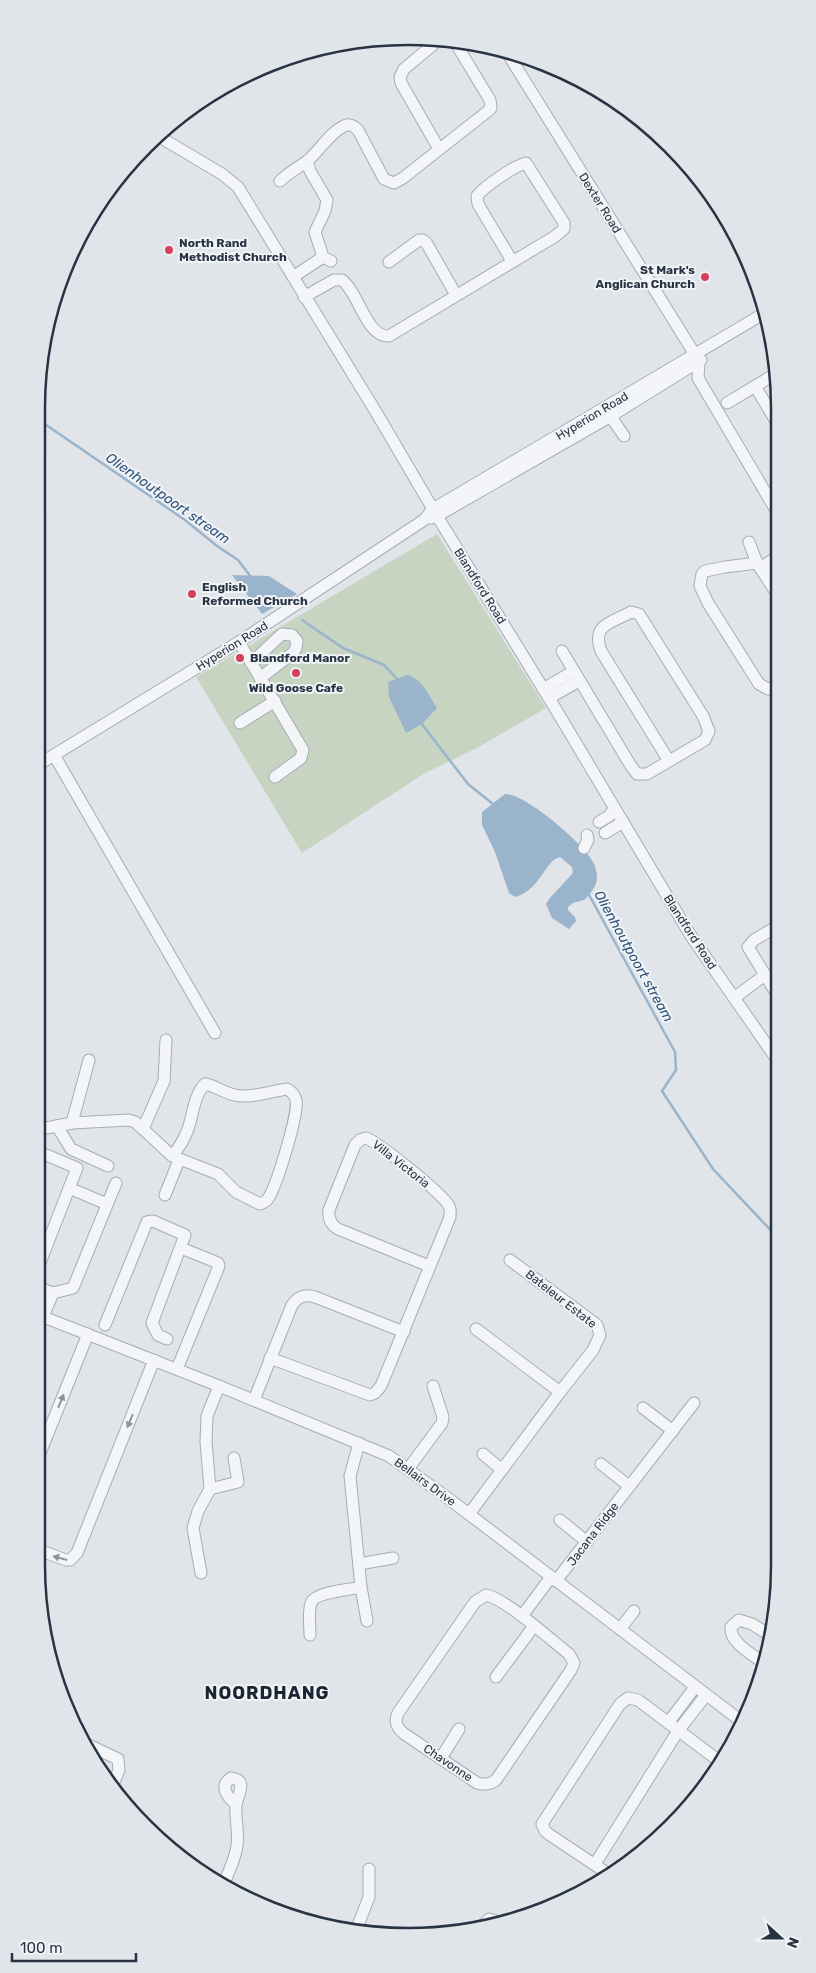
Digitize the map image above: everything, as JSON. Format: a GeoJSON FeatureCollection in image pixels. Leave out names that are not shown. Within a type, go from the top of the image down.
{"type":"FeatureCollection","features":[{"type":"Feature","properties":{"kind":"street"},"geometry":{"type":"LineString","coordinates":[[432,46],[404,69],[400,77],[401,83],[439,149]]}},
{"type":"Feature","properties":{"kind":"street"},"geometry":{"type":"LineString","coordinates":[[280,181],[307,161],[338,130],[348,125],[358,130],[382,177],[388,182],[394,183],[403,178],[491,108],[490,100],[459,49]]}},
{"type":"Feature","properties":{"kind":"street","name":"Dexter Road"},"geometry":{"type":"LineString","coordinates":[[512,60],[697,358]]}},
{"type":"Feature","properties":{"kind":"street","name":"Blandford Road"},"geometry":{"type":"LineString","coordinates":[[164,140],[222,174],[235,184],[376,412],[691,936],[771,1051]]}},
{"type":"Feature","properties":{"kind":"street"},"geometry":{"type":"LineString","coordinates":[[293,277],[327,259],[315,232],[325,211],[327,200],[310,172],[307,161]]}},
{"type":"Feature","properties":{"kind":"street"},"geometry":{"type":"LineString","coordinates":[[304,297],[334,280],[342,280],[349,287],[373,329],[379,334],[386,336],[393,334],[559,234],[564,226],[563,221],[526,163],[477,196],[478,204],[512,261]]}},
{"type":"Feature","properties":{"kind":"street"},"geometry":{"type":"LineString","coordinates":[[389,262],[419,240],[423,240],[456,295]]}},
{"type":"Feature","properties":{"kind":"street","name":"Hyperion Road"},"geometry":{"type":"LineString","coordinates":[[45,760],[239,642],[435,513],[761,321]]}},
{"type":"Feature","properties":{"kind":"street"},"geometry":{"type":"LineString","coordinates":[[697,358],[698,378],[771,502]]}},
{"type":"Feature","properties":{"kind":"street","name":"Hyperion Road"},"geometry":{"type":"LineString","coordinates":[[608,412],[684,371],[697,358]]}},
{"type":"Feature","properties":{"kind":"street"},"geometry":{"type":"LineString","coordinates":[[684,371],[692,378],[720,416]]}},
{"type":"Feature","properties":{"kind":"street"},"geometry":{"type":"LineString","coordinates":[[727,403],[769,377]]}},
{"type":"Feature","properties":{"kind":"street"},"geometry":{"type":"LineString","coordinates":[[755,386],[771,413]]}},
{"type":"Feature","properties":{"kind":"street"},"geometry":{"type":"LineString","coordinates":[[608,412],[624,436]]}},
{"type":"Feature","properties":{"kind":"street"},"geometry":{"type":"LineString","coordinates":[[749,542],[761,569],[771,585]]}},
{"type":"Feature","properties":{"kind":"street"},"geometry":{"type":"LineString","coordinates":[[761,569],[771,562]]}},
{"type":"Feature","properties":{"kind":"street"},"geometry":{"type":"LineString","coordinates":[[771,570],[725,567],[705,571],[702,574],[700,586],[708,603],[759,684],[771,688]]}},
{"type":"Feature","properties":{"kind":"street"},"geometry":{"type":"LineString","coordinates":[[562,651],[634,772],[644,775],[705,740],[709,731],[708,726],[644,619],[636,612],[631,612],[602,627],[597,635],[598,644],[668,761]]}},
{"type":"Feature","properties":{"kind":"street"},"geometry":{"type":"LineString","coordinates":[[251,663],[282,634],[292,635],[297,640],[293,653],[260,678]]}},
{"type":"Feature","properties":{"kind":"street"},"geometry":{"type":"LineString","coordinates":[[239,642],[302,750],[301,758],[275,777]]}},
{"type":"Feature","properties":{"kind":"street"},"geometry":{"type":"LineString","coordinates":[[546,693],[577,676]]}},
{"type":"Feature","properties":{"kind":"street"},"geometry":{"type":"LineString","coordinates":[[240,723],[275,701]]}},
{"type":"Feature","properties":{"kind":"street"},"geometry":{"type":"LineString","coordinates":[[54,755],[215,1032]]}},
{"type":"Feature","properties":{"kind":"street"},"geometry":{"type":"LineString","coordinates":[[600,822],[609,816],[614,809]]}},
{"type":"Feature","properties":{"kind":"street"},"geometry":{"type":"LineString","coordinates":[[605,833],[623,822]]}},
{"type":"Feature","properties":{"kind":"street"},"geometry":{"type":"LineString","coordinates":[[584,848],[588,840],[587,835]]}},
{"type":"Feature","properties":{"kind":"street"},"geometry":{"type":"LineString","coordinates":[[734,998],[771,978],[748,947],[754,940],[771,930]]}},
{"type":"Feature","properties":{"kind":"street"},"geometry":{"type":"LineString","coordinates":[[143,1129],[164,1081],[166,1040]]}},
{"type":"Feature","properties":{"kind":"street"},"geometry":{"type":"LineString","coordinates":[[72,1123],[89,1060]]}},
{"type":"Feature","properties":{"kind":"street"},"geometry":{"type":"LineString","coordinates":[[45,1128],[72,1123],[129,1120],[143,1129],[176,1158],[218,1174],[236,1192],[260,1204],[266,1201],[272,1190],[290,1140],[296,1102],[292,1092],[287,1089],[244,1096],[235,1095],[205,1084],[198,1095],[188,1130],[176,1158],[165,1195]]}},
{"type":"Feature","properties":{"kind":"street"},"geometry":{"type":"LineString","coordinates":[[57,1126],[71,1149],[108,1166]]}},
{"type":"Feature","properties":{"kind":"street","name":"Villa Victoria"},"geometry":{"type":"LineString","coordinates":[[270,1358],[370,1395],[375,1393],[381,1386],[404,1332],[450,1217],[450,1208],[448,1204],[378,1144],[366,1138],[360,1140],[355,1145],[329,1210],[330,1220],[338,1229],[429,1266]]}},
{"type":"Feature","properties":{"kind":"street"},"geometry":{"type":"LineString","coordinates":[[45,1154],[76,1166],[77,1169],[45,1246]]}},
{"type":"Feature","properties":{"kind":"street"},"geometry":{"type":"LineString","coordinates":[[45,1290],[53,1293],[73,1288],[116,1183]]}},
{"type":"Feature","properties":{"kind":"street"},"geometry":{"type":"LineString","coordinates":[[69,1188],[107,1204]]}},
{"type":"Feature","properties":{"kind":"street"},"geometry":{"type":"LineString","coordinates":[[105,1325],[147,1221],[153,1220],[184,1233],[185,1237],[152,1322],[158,1335],[167,1339]]}},
{"type":"Feature","properties":{"kind":"street"},"geometry":{"type":"LineString","coordinates":[[177,1370],[219,1266],[218,1263],[181,1248]]}},
{"type":"Feature","properties":{"kind":"street","name":"Bateleur Estate"},"geometry":{"type":"LineString","coordinates":[[469,1514],[593,1350],[599,1339],[597,1325],[510,1260]]}},
{"type":"Feature","properties":{"kind":"street"},"geometry":{"type":"LineString","coordinates":[[45,1307],[53,1293]]}},
{"type":"Feature","properties":{"kind":"street"},"geometry":{"type":"LineString","coordinates":[[254,1400],[292,1305],[298,1298],[303,1296],[315,1297],[404,1332]]}},
{"type":"Feature","properties":{"kind":"street","name":"Bellairs Drive"},"geometry":{"type":"LineString","coordinates":[[45,1317],[389,1456],[469,1514],[737,1719]]}},
{"type":"Feature","properties":{"kind":"street"},"geometry":{"type":"LineString","coordinates":[[476,1329],[560,1392]]}},
{"type":"Feature","properties":{"kind":"street"},"geometry":{"type":"LineString","coordinates":[[45,1441],[88,1334]]}},
{"type":"Feature","properties":{"kind":"street"},"geometry":{"type":"LineString","coordinates":[[45,1552],[66,1560],[70,1560],[77,1553],[154,1360]]}},
{"type":"Feature","properties":{"kind":"street"},"geometry":{"type":"LineString","coordinates":[[201,1573],[193,1528],[198,1511],[210,1489],[206,1442],[207,1416],[219,1386]]}},
{"type":"Feature","properties":{"kind":"street"},"geometry":{"type":"LineString","coordinates":[[408,1469],[442,1423],[443,1417],[433,1386]]}},
{"type":"Feature","properties":{"kind":"street","name":"Jacana Ridge"},"geometry":{"type":"LineString","coordinates":[[554,1579],[587,1542],[694,1403]]}},
{"type":"Feature","properties":{"kind":"street"},"geometry":{"type":"LineString","coordinates":[[644,1408],[673,1431]]}},
{"type":"Feature","properties":{"kind":"street"},"geometry":{"type":"LineString","coordinates":[[359,1443],[350,1476],[361,1587],[367,1621]]}},
{"type":"Feature","properties":{"kind":"street"},"geometry":{"type":"LineString","coordinates":[[483,1454],[502,1470]]}},
{"type":"Feature","properties":{"kind":"street"},"geometry":{"type":"LineString","coordinates":[[210,1489],[239,1487],[234,1458]]}},
{"type":"Feature","properties":{"kind":"street"},"geometry":{"type":"LineString","coordinates":[[601,1464],[629,1486]]}},
{"type":"Feature","properties":{"kind":"street"},"geometry":{"type":"LineString","coordinates":[[560,1520],[587,1542]]}},
{"type":"Feature","properties":{"kind":"street"},"geometry":{"type":"LineString","coordinates":[[359,1564],[394,1558]]}},
{"type":"Feature","properties":{"kind":"street"},"geometry":{"type":"LineString","coordinates":[[522,1616],[554,1579]]}},
{"type":"Feature","properties":{"kind":"street"},"geometry":{"type":"LineString","coordinates":[[310,1635],[310,1605],[314,1598],[321,1594],[361,1587]]}},
{"type":"Feature","properties":{"kind":"street","name":"Chavonne"},"geometry":{"type":"LineString","coordinates":[[486,1595],[495,1597],[534,1626],[569,1654],[574,1660],[574,1666],[492,1783],[480,1784],[400,1730],[396,1720],[398,1713],[479,1598],[486,1595]]}},
{"type":"Feature","properties":{"kind":"street"},"geometry":{"type":"LineString","coordinates":[[620,1629],[634,1611]]}},
{"type":"Feature","properties":{"kind":"street"},"geometry":{"type":"LineString","coordinates":[[759,1659],[734,1639],[731,1627],[739,1620],[752,1624],[765,1632]]}},
{"type":"Feature","properties":{"kind":"street"},"geometry":{"type":"LineString","coordinates":[[496,1676],[534,1626]]}},
{"type":"Feature","properties":{"kind":"street"},"geometry":{"type":"LineString","coordinates":[[668,1723],[695,1686]]}},
{"type":"Feature","properties":{"kind":"street"},"geometry":{"type":"LineString","coordinates":[[595,1864],[678,1731],[706,1695]]}},
{"type":"Feature","properties":{"kind":"street"},"geometry":{"type":"LineString","coordinates":[[604,1871],[550,1835],[543,1828],[543,1821],[614,1710],[626,1698],[631,1697],[638,1700],[715,1758]]}},
{"type":"Feature","properties":{"kind":"street"},"geometry":{"type":"LineString","coordinates":[[441,1758],[459,1729]]}},
{"type":"Feature","properties":{"kind":"street"},"geometry":{"type":"LineString","coordinates":[[95,1748],[118,1759],[119,1770],[115,1779]]}},
{"type":"Feature","properties":{"kind":"street"},"geometry":{"type":"LineString","coordinates":[[225,1879],[237,1848],[236,1804]]}},
{"type":"Feature","properties":{"kind":"street"},"geometry":{"type":"LineString","coordinates":[[358,1925],[369,1898],[369,1869]]}},
{"type":"Feature","properties":{"kind":"green space"},"geometry":{"type":"Polygon","coordinates":[[[437,534],[546,708],[477,748],[425,773],[302,853],[196,677],[437,534]]]}},
{"type":"Feature","properties":{"kind":"water"},"geometry":{"type":"Polygon","coordinates":[[[232,575],[269,576],[297,594],[262,614],[232,575]]]}},
{"type":"Feature","properties":{"kind":"water"},"geometry":{"type":"Polygon","coordinates":[[[407,675],[413,677],[421,684],[437,708],[422,724],[406,733],[389,697],[388,682],[407,675]]]}},
{"type":"Feature","properties":{"kind":"water"},"geometry":{"type":"Polygon","coordinates":[[[505,794],[514,796],[539,810],[566,832],[593,862],[597,873],[596,884],[584,900],[573,903],[568,907],[576,921],[569,929],[552,918],[546,904],[573,873],[572,867],[560,857],[550,864],[531,888],[524,893],[515,897],[509,893],[495,852],[482,825],[482,812],[505,794]]]}},
{"type":"Feature","properties":{"kind":"waterway","name":"Olienhoutpoort stream"},"geometry":{"type":"LineString","coordinates":[[45,424],[185,520],[238,560],[251,577]]}},
{"type":"Feature","properties":{"kind":"waterway","name":"Olienhoutpoort stream"},"geometry":{"type":"LineString","coordinates":[[302,620],[343,648],[384,665],[399,681]]}},
{"type":"Feature","properties":{"kind":"waterway","name":"Olienhoutpoort stream"},"geometry":{"type":"LineString","coordinates":[[421,723],[468,784],[493,804]]}},
{"type":"Feature","properties":{"kind":"waterway","name":"Olienhoutpoort stream"},"geometry":{"type":"LineString","coordinates":[[588,893],[675,1052],[676,1070],[662,1091],[713,1169],[771,1231]]}},
{"type":"Feature","properties":{"kind":"place","name":"North Rand Methodist Church"},"geometry":{"type":"Point","coordinates":[169,250]}},
{"type":"Feature","properties":{"kind":"place","name":"St Mark's Anglican Church"},"geometry":{"type":"Point","coordinates":[705,277]}},
{"type":"Feature","properties":{"kind":"place","name":"English Reformed Church"},"geometry":{"type":"Point","coordinates":[192,594]}},
{"type":"Feature","properties":{"kind":"place","name":"Blandford Manor"},"geometry":{"type":"Point","coordinates":[240,658]}},
{"type":"Feature","properties":{"kind":"place","name":"Wild Goose Cafe"},"geometry":{"type":"Point","coordinates":[296,673]}},
{"type":"Feature","properties":{"kind":"district","name":"NOORDHANG"},"geometry":{"type":"Point","coordinates":[267,1693]}}]}
